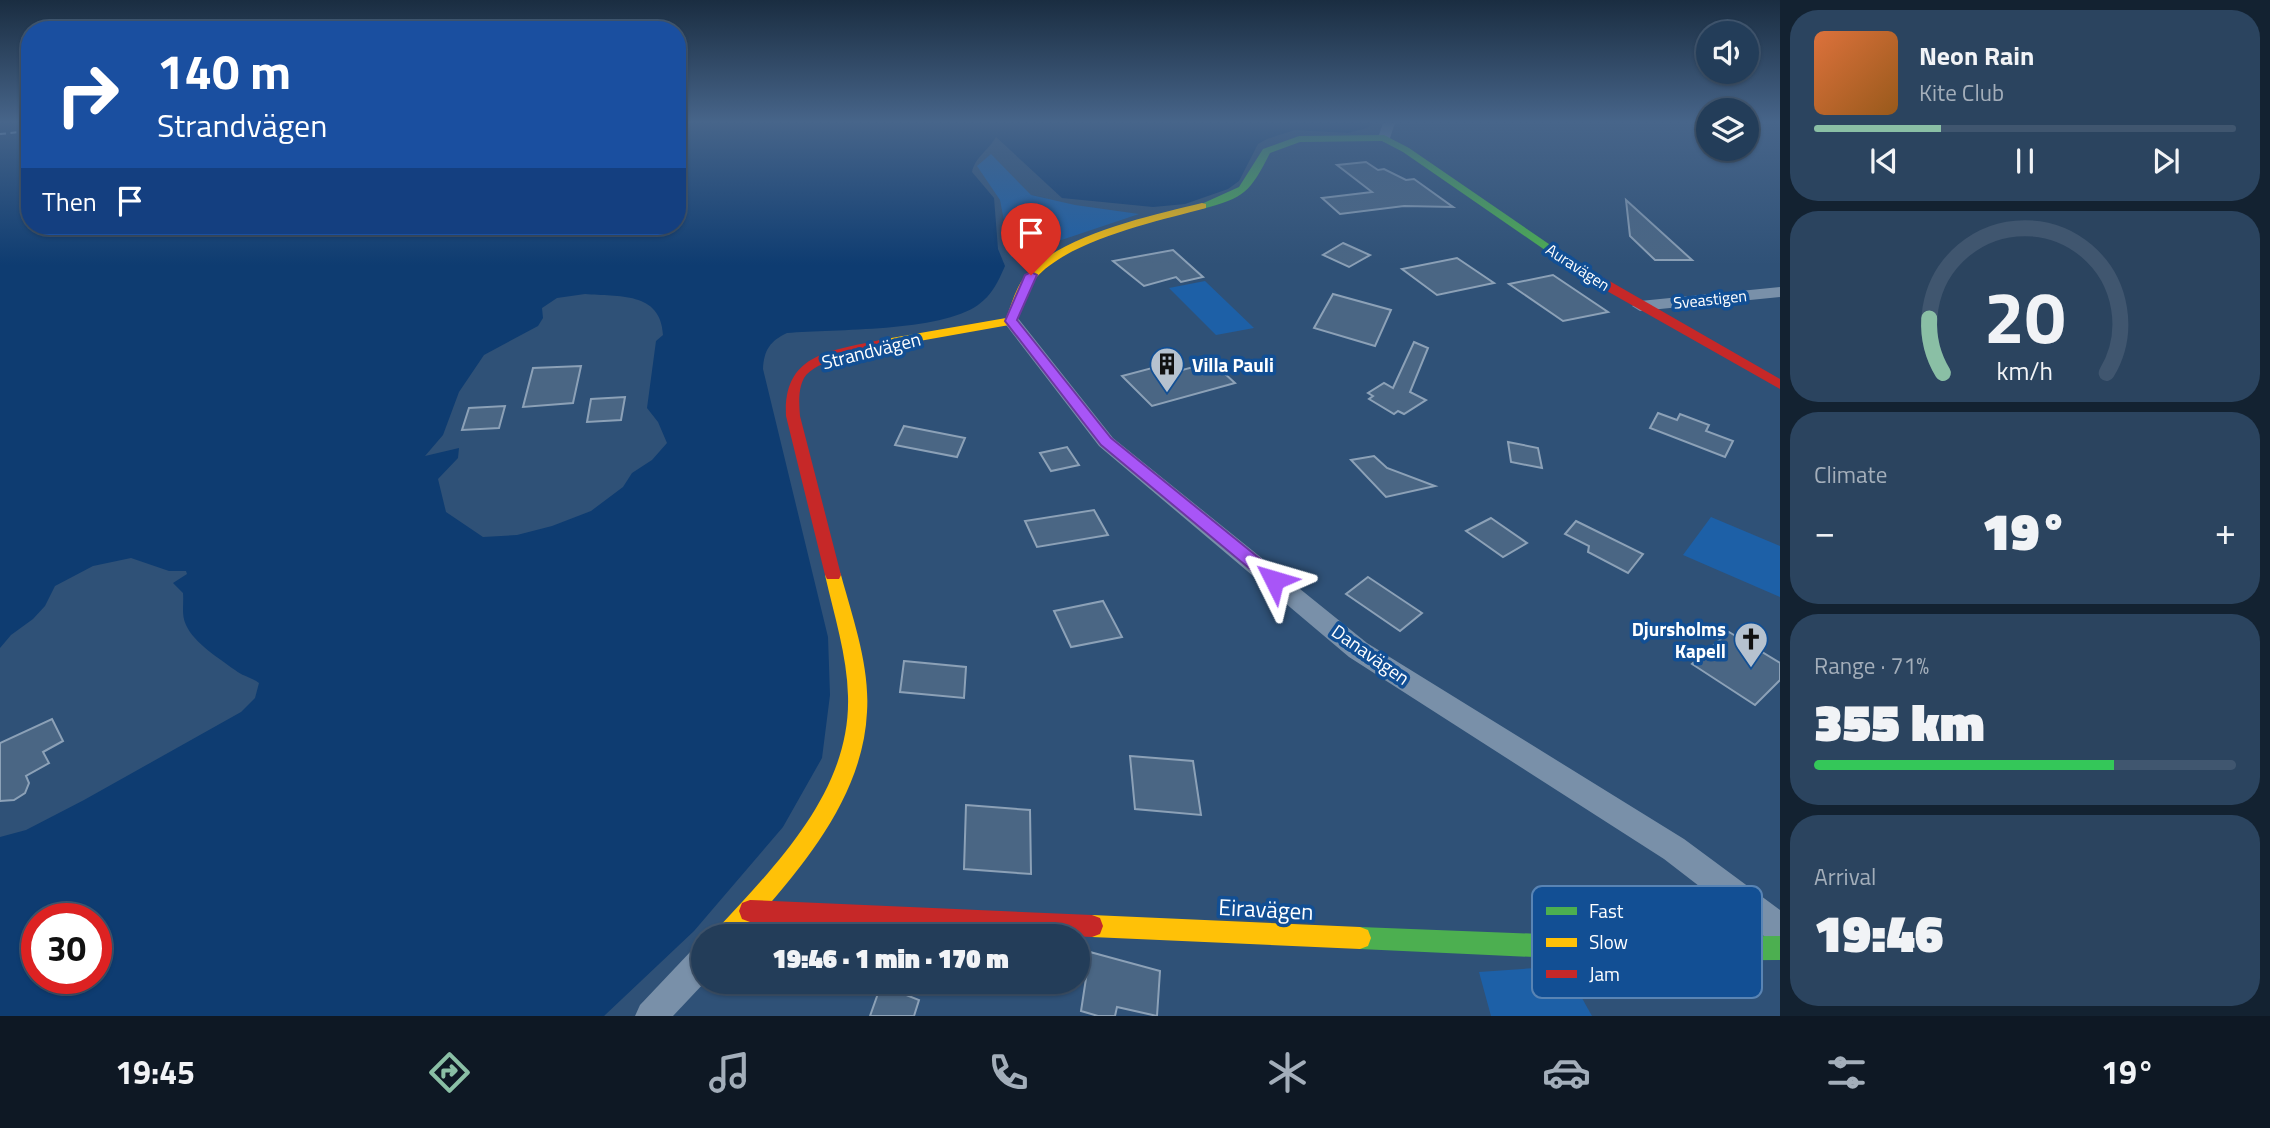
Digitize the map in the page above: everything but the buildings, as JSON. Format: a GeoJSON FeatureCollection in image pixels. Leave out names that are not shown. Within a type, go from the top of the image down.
{"type":"FeatureCollection","features":[{"type":"Feature","properties":{"kind":"street"},"geometry":{"type":"LineString","coordinates":[[1011,321],[1031,275],[1051,259],[1127,228],[1235,197],[1247,187],[1256,170]]}},
{"type":"Feature","properties":{"kind":"street","name":"Auravägen"},"geometry":{"type":"LineString","coordinates":[[1436,170],[1577,267],[1780,385]]}},
{"type":"Feature","properties":{"kind":"street","name":"Sveastigen"},"geometry":{"type":"LineString","coordinates":[[1640,306],[1780,292]]}},
{"type":"Feature","properties":{"kind":"street","name":"Strandvägen"},"geometry":{"type":"LineString","coordinates":[[738,924],[814,829],[842,778],[857,734],[858,672],[793,416],[791,399],[800,374],[819,360],[861,348],[1011,321]]}},
{"type":"Feature","properties":{"kind":"street","name":"Danavägen"},"geometry":{"type":"LineString","coordinates":[[1011,321],[1106,442],[1358,650],[1674,849],[1723,886]]}},
{"type":"Feature","properties":{"kind":"street","name":"Eiravägen"},"geometry":{"type":"LineString","coordinates":[[750,911],[1532,945]]}},
{"type":"Feature","properties":{"kind":"street","name":"Danavägen"},"geometry":{"type":"LineString","coordinates":[[1762,915],[1780,929]]}},
{"type":"Feature","properties":{"kind":"street","name":"Eiravägen"},"geometry":{"type":"LineString","coordinates":[[1762,948],[1780,948]]}},
{"type":"Feature","properties":{"kind":"street"},"geometry":{"type":"LineString","coordinates":[[651,1016],[691,974]]}},
{"type":"Feature","properties":{"kind":"shaded area"},"geometry":{"type":"Polygon","coordinates":[[[0,170],[21,170],[21,235],[686,235],[686,170],[973,170],[994,198],[998,249],[1005,266],[994,288],[978,305],[961,314],[914,325],[787,333],[776,339],[767,351],[763,369],[828,637],[830,695],[822,758],[783,827],[700,924],[691,924],[691,934],[604,1016],[0,1016],[0,837],[26,830],[84,800],[241,712],[255,698],[259,683],[215,656],[190,632],[184,617],[183,593],[173,583],[187,574],[186,571],[169,571],[131,558],[93,566],[55,586],[45,606],[33,619],[11,635],[0,648],[0,170]],[[585,294],[557,298],[542,308],[543,318],[538,326],[484,355],[459,392],[443,435],[425,456],[459,448],[458,458],[438,479],[446,512],[483,537],[517,535],[552,526],[591,511],[623,487],[632,473],[652,460],[667,443],[658,422],[647,408],[656,341],[663,335],[655,310],[636,299],[585,294]]]}},
{"type":"Feature","properties":{"kind":"shaded area"},"geometry":{"type":"Polygon","coordinates":[[[980,170],[1007,170],[1031,195],[1075,205],[1139,214],[1011,257],[1000,200],[980,170]]]}},
{"type":"Feature","properties":{"kind":"shaded area"},"geometry":{"type":"Polygon","coordinates":[[[1032,170],[1244,170],[1239,181],[1228,189],[1185,204],[1153,207],[1062,198],[1032,170]]]}},
{"type":"Feature","properties":{"kind":"shaded area"},"geometry":{"type":"Polygon","coordinates":[[[1205,281],[1254,328],[1216,335],[1169,288],[1205,281]]]}},
{"type":"Feature","properties":{"kind":"shaded area"},"geometry":{"type":"Polygon","coordinates":[[[1711,517],[1780,546],[1780,597],[1683,555],[1711,517]]]}},
{"type":"Feature","properties":{"kind":"shaded area"},"geometry":{"type":"Polygon","coordinates":[[[1532,968],[1532,998],[1582,998],[1592,1016],[1491,1016],[1479,972],[1532,968]]]}},
{"type":"Feature","properties":{"kind":"traffic: fast"},"geometry":{"type":"LineString","coordinates":[[1202,206],[1237,194],[1255,170]]}},
{"type":"Feature","properties":{"kind":"traffic: fast"},"geometry":{"type":"LineString","coordinates":[[1436,170],[1559,255]]}},
{"type":"Feature","properties":{"kind":"traffic: fast"},"geometry":{"type":"LineString","coordinates":[[1360,938],[1532,945]]}},
{"type":"Feature","properties":{"kind":"traffic: fast"},"geometry":{"type":"LineString","coordinates":[[1762,948],[1780,948]]}},
{"type":"Feature","properties":{"kind":"traffic: slow"},"geometry":{"type":"LineString","coordinates":[[880,344],[1011,321],[1028,281],[1045,263],[1111,232],[1202,206]]}},
{"type":"Feature","properties":{"kind":"traffic: slow"},"geometry":{"type":"LineString","coordinates":[[737,924],[812,833],[845,773],[855,742],[858,711],[856,677],[833,575]]}},
{"type":"Feature","properties":{"kind":"traffic: slow"},"geometry":{"type":"LineString","coordinates":[[1092,926],[1360,938]]}},
{"type":"Feature","properties":{"kind":"traffic: jam"},"geometry":{"type":"LineString","coordinates":[[1559,255],[1588,275],[1780,385]]}},
{"type":"Feature","properties":{"kind":"traffic: jam"},"geometry":{"type":"LineString","coordinates":[[833,575],[793,416],[794,391],[798,377],[813,365],[836,355],[880,344]]}},
{"type":"Feature","properties":{"kind":"traffic: jam"},"geometry":{"type":"LineString","coordinates":[[750,911],[1092,926]]}},
{"type":"Feature","properties":{"kind":"place","name":"Villa Pauli"},"geometry":{"type":"Point","coordinates":[1167,394]}},
{"type":"Feature","properties":{"kind":"place","name":"Djursholms Kapell"},"geometry":{"type":"Point","coordinates":[1751,669]}},
{"type":"Feature","properties":{"kind":"route"},"geometry":{"type":"LineString","coordinates":[[1031,275],[1011,321],[1106,442],[1274,580]]}}]}
